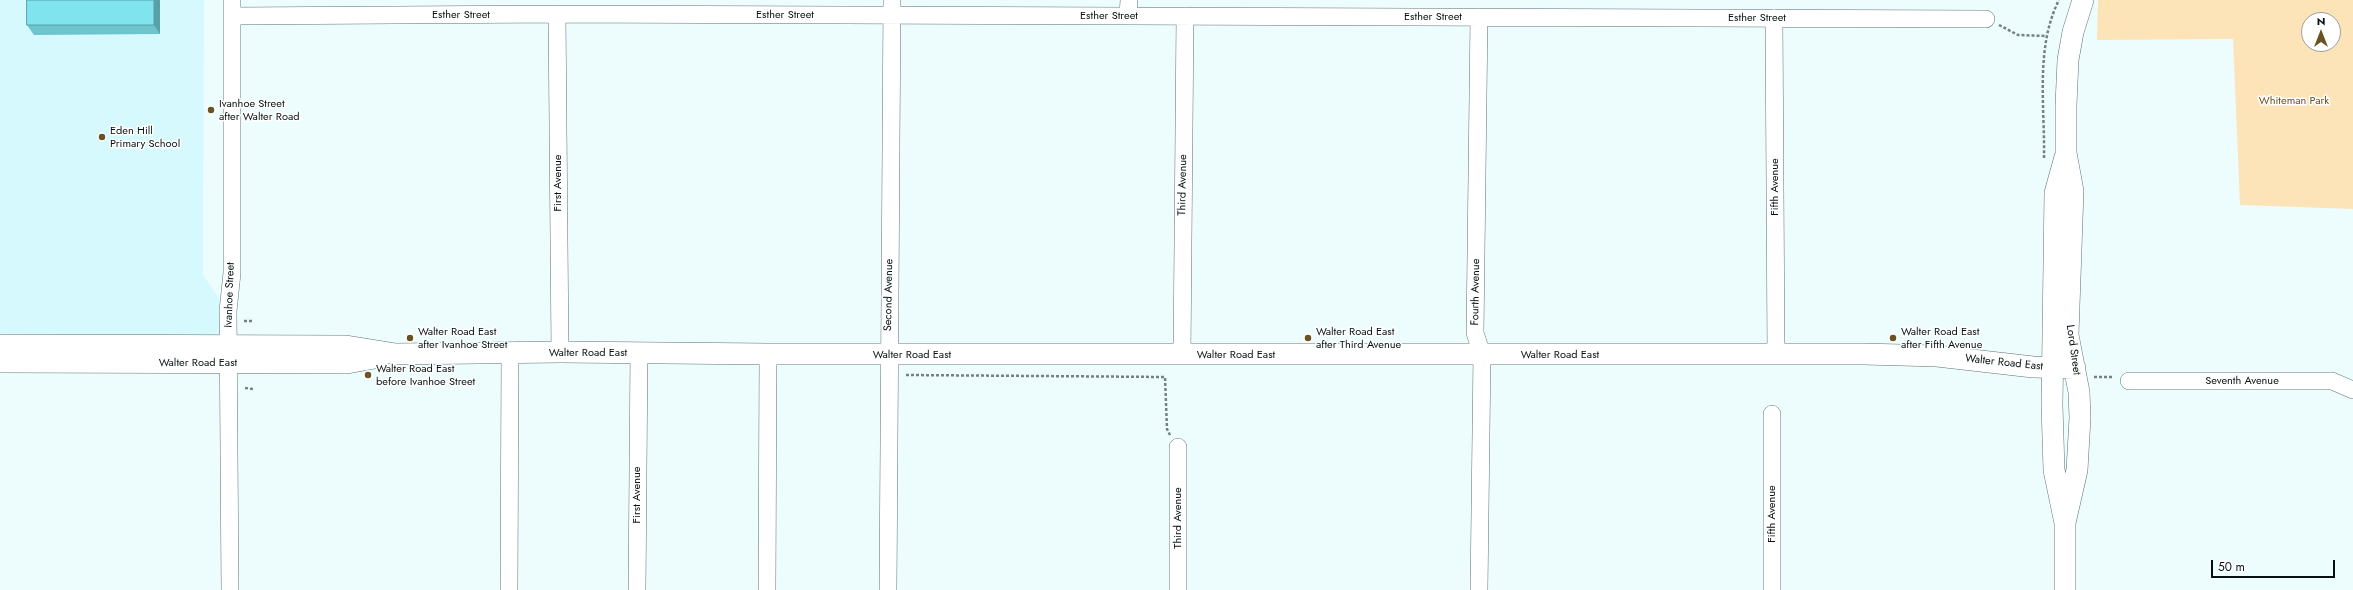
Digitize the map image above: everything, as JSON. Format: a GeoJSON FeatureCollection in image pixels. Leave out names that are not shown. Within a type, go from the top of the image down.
{"type":"FeatureCollection","features":[{"type":"Feature","properties":{"kind":"main road","name":"Lord Street"},"geometry":{"type":"LineString","coordinates":[[2065,523],[2077,470],[2082,372],[2068,329],[2073,191],[2066,153],[2068,60],[2073,32],[2083,0]]}},
{"type":"Feature","properties":{"kind":"main road","name":"Lord Street"},"geometry":{"type":"LineString","coordinates":[[2065,590],[2065,523],[2054,470],[2053,368],[2055,193],[2066,153]]}},
{"type":"Feature","properties":{"kind":"main road","name":"Walter Road East"},"geometry":{"type":"LineString","coordinates":[[0,344],[229,355]]}},
{"type":"Feature","properties":{"kind":"main road","name":"Walter Road East"},"geometry":{"type":"LineString","coordinates":[[0,362],[229,355],[346,346],[396,354],[639,352],[768,354],[1482,354],[1937,356],[2082,372]]}},
{"type":"Feature","properties":{"kind":"street","name":"Esther Street"},"geometry":{"type":"LineString","coordinates":[[232,8],[557,14],[892,8],[1129,8],[1185,16],[1986,19]]}},
{"type":"Feature","properties":{"kind":"street","name":"Ivanhoe Street"},"geometry":{"type":"LineString","coordinates":[[230,590],[228,311],[232,273],[232,8]]}},
{"type":"Feature","properties":{"kind":"street","name":"Second Avenue"},"geometry":{"type":"LineString","coordinates":[[888,590],[892,8]]}},
{"type":"Feature","properties":{"kind":"street","name":"First Avenue"},"geometry":{"type":"LineString","coordinates":[[557,14],[560,352]]}},
{"type":"Feature","properties":{"kind":"street","name":"Third Avenue"},"geometry":{"type":"LineString","coordinates":[[1182,355],[1185,16]]}},
{"type":"Feature","properties":{"kind":"street","name":"Fourth Avenue"},"geometry":{"type":"LineString","coordinates":[[1479,17],[1475,333],[1482,354],[1479,590]]}},
{"type":"Feature","properties":{"kind":"street","name":"Fifth Avenue"},"geometry":{"type":"LineString","coordinates":[[1774,18],[1776,355]]}},
{"type":"Feature","properties":{"kind":"street","name":"First Avenue"},"geometry":{"type":"LineString","coordinates":[[636,590],[639,352]]}},
{"type":"Feature","properties":{"kind":"street"},"geometry":{"type":"LineString","coordinates":[[508,590],[510,354]]}},
{"type":"Feature","properties":{"kind":"street"},"geometry":{"type":"LineString","coordinates":[[767,590],[768,354]]}},
{"type":"Feature","properties":{"kind":"street","name":"Seventh Avenue"},"geometry":{"type":"LineString","coordinates":[[2129,381],[2332,381],[2353,390]]}},
{"type":"Feature","properties":{"kind":"street","name":"Fifth Avenue"},"geometry":{"type":"LineString","coordinates":[[1772,414],[1772,590]]}},
{"type":"Feature","properties":{"kind":"street","name":"Third Avenue"},"geometry":{"type":"LineString","coordinates":[[1178,447],[1178,590]]}},
{"type":"Feature","properties":{"kind":"path"},"geometry":{"type":"LineString","coordinates":[[1986,19],[2018,35],[2047,36]]}},
{"type":"Feature","properties":{"kind":"path"},"geometry":{"type":"LineString","coordinates":[[2082,372],[2129,381]]}},
{"type":"Feature","properties":{"kind":"path"},"geometry":{"type":"LineString","coordinates":[[889,375],[1165,377],[1167,429],[1178,447]]}},
{"type":"Feature","properties":{"kind":"shaded area","name":"Eden Hill Primary School"},"geometry":{"type":"Polygon","coordinates":[[[0,0],[204,0],[203,275],[228,311],[229,347],[0,345],[0,0]]]}},
{"type":"Feature","properties":{"kind":"green space","name":"Whiteman Park"},"geometry":{"type":"Polygon","coordinates":[[[2098,0],[2353,0],[2353,209],[2240,205],[2233,39],[2097,40],[2098,0]]]}},
{"type":"Feature","properties":{"kind":"building"},"geometry":{"type":"Polygon","coordinates":[[[27,0],[154,0],[154,25],[27,25],[27,0]]]}},
{"type":"Feature","properties":{"kind":"place","name":"Ivanhoe Street after Walter Road"},"geometry":{"type":"Point","coordinates":[211,110]}},
{"type":"Feature","properties":{"kind":"place","name":"Eden Hill Primary School"},"geometry":{"type":"Point","coordinates":[102,137]}},
{"type":"Feature","properties":{"kind":"place","name":"Walter Road East after Ivanhoe Street"},"geometry":{"type":"Point","coordinates":[410,338]}},
{"type":"Feature","properties":{"kind":"place","name":"Walter Road East after Third Avenue"},"geometry":{"type":"Point","coordinates":[1308,338]}},
{"type":"Feature","properties":{"kind":"place","name":"Walter Road East after Fifth Avenue"},"geometry":{"type":"Point","coordinates":[1893,338]}},
{"type":"Feature","properties":{"kind":"place","name":"Walter Road East before Ivanhoe Street"},"geometry":{"type":"Point","coordinates":[368,375]}}]}
